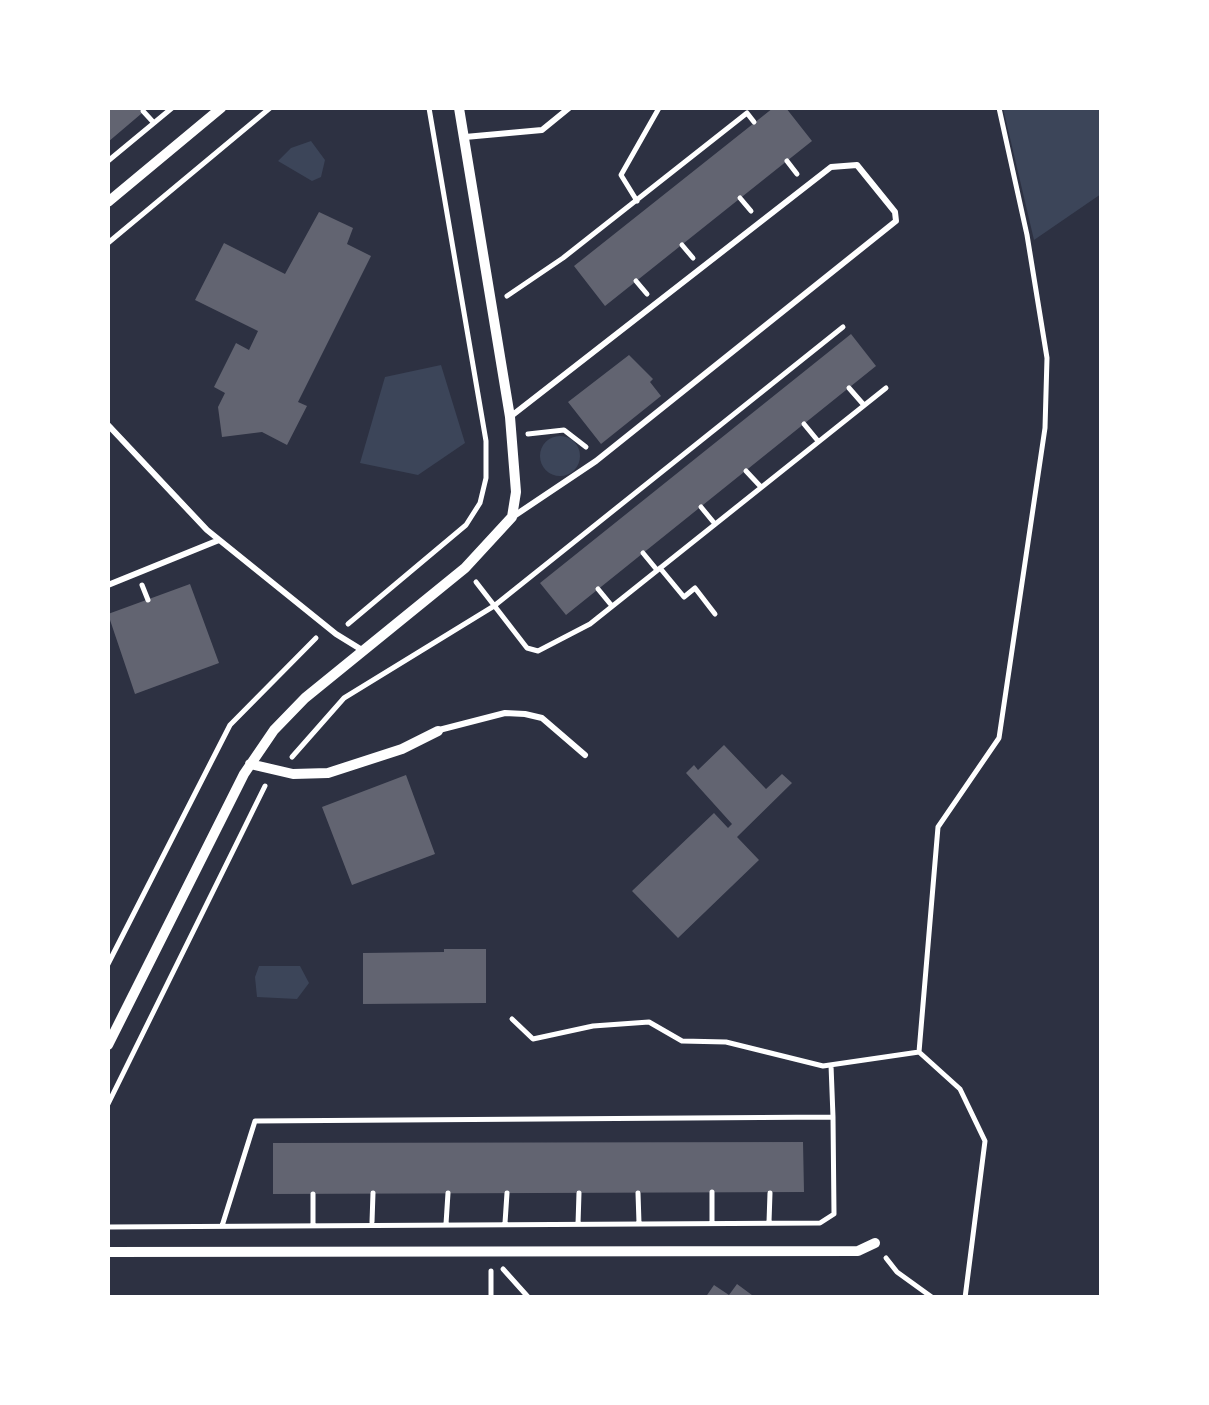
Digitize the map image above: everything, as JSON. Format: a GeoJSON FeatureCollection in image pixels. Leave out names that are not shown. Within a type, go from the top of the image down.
{"type":"FeatureCollection","features":[{"type":"Feature","properties":{"kind":"street"},"geometry":{"type":"LineString","coordinates":[[108,202],[221,108]]}},
{"type":"Feature","properties":{"kind":"street"},"geometry":{"type":"LineString","coordinates":[[108,1046],[250,764],[274,730],[304,698],[465,568],[512,517],[516,492],[510,417],[459,108]]}},
{"type":"Feature","properties":{"kind":"street"},"geometry":{"type":"LineString","coordinates":[[250,764],[284,773],[328,773],[402,749],[438,731]]}},
{"type":"Feature","properties":{"kind":"street"},"geometry":{"type":"LineString","coordinates":[[108,1252],[858,1251],[875,1242]]}},
{"type":"Feature","properties":{"kind":"lane"},"geometry":{"type":"LineString","coordinates":[[465,138],[542,130],[568,108]]}},
{"type":"Feature","properties":{"kind":"lane"},"geometry":{"type":"LineString","coordinates":[[510,417],[832,167],[857,165],[896,212],[896,221],[596,460],[512,517]]}},
{"type":"Feature","properties":{"kind":"lane"},"geometry":{"type":"LineString","coordinates":[[108,425],[219,540],[336,634],[362,650]]}},
{"type":"Feature","properties":{"kind":"lane"},"geometry":{"type":"LineString","coordinates":[[108,584],[219,540]]}},
{"type":"Feature","properties":{"kind":"lane"},"geometry":{"type":"LineString","coordinates":[[438,731],[505,713],[525,714],[542,718],[584,755]]}},
{"type":"Feature","properties":{"kind":"path"},"geometry":{"type":"LineString","coordinates":[[108,160],[172,108]]}},
{"type":"Feature","properties":{"kind":"path"},"geometry":{"type":"LineString","coordinates":[[108,244],[270,108]]}},
{"type":"Feature","properties":{"kind":"path"},"geometry":{"type":"LineString","coordinates":[[108,964],[230,724],[317,637],[336,634],[466,525],[480,503],[486,441],[429,108]]}},
{"type":"Feature","properties":{"kind":"path"},"geometry":{"type":"LineString","coordinates":[[651,205],[620,175],[659,108]]}},
{"type":"Feature","properties":{"kind":"path"},"geometry":{"type":"LineString","coordinates":[[919,1052],[938,827],[999,738],[1045,428],[1046,358],[1027,235],[999,108]]}},
{"type":"Feature","properties":{"kind":"path"},"geometry":{"type":"LineString","coordinates":[[143,111],[154,123]]}},
{"type":"Feature","properties":{"kind":"path"},"geometry":{"type":"LineString","coordinates":[[492,306],[596,233],[747,113],[754,122]]}},
{"type":"Feature","properties":{"kind":"path"},"geometry":{"type":"LineString","coordinates":[[699,152],[706,161]]}},
{"type":"Feature","properties":{"kind":"path"},"geometry":{"type":"LineString","coordinates":[[596,233],[604,242]]}},
{"type":"Feature","properties":{"kind":"path"},"geometry":{"type":"LineString","coordinates":[[108,1104],[264,787],[284,773],[297,747],[344,698],[494,606],[843,327]]}},
{"type":"Feature","properties":{"kind":"path"},"geometry":{"type":"LineString","coordinates":[[816,349],[823,357]]}},
{"type":"Feature","properties":{"kind":"path"},"geometry":{"type":"LineString","coordinates":[[770,386],[777,393]]}},
{"type":"Feature","properties":{"kind":"path"},"geometry":{"type":"LineString","coordinates":[[849,388],[864,405]]}},
{"type":"Feature","properties":{"kind":"path"},"geometry":{"type":"LineString","coordinates":[[465,568],[527,648],[538,651],[590,624],[886,388]]}},
{"type":"Feature","properties":{"kind":"path"},"geometry":{"type":"LineString","coordinates":[[804,424],[818,442]]}},
{"type":"Feature","properties":{"kind":"path"},"geometry":{"type":"LineString","coordinates":[[486,441],[564,430],[582,442],[596,460]]}},
{"type":"Feature","properties":{"kind":"path"},"geometry":{"type":"LineString","coordinates":[[713,430],[720,439]]}},
{"type":"Feature","properties":{"kind":"path"},"geometry":{"type":"LineString","coordinates":[[668,467],[674,476]]}},
{"type":"Feature","properties":{"kind":"path"},"geometry":{"type":"LineString","coordinates":[[746,471],[761,488]]}},
{"type":"Feature","properties":{"kind":"path"},"geometry":{"type":"LineString","coordinates":[[700,507],[715,524]]}},
{"type":"Feature","properties":{"kind":"path"},"geometry":{"type":"LineString","coordinates":[[643,553],[684,597],[695,588],[715,614]]}},
{"type":"Feature","properties":{"kind":"path"},"geometry":{"type":"LineString","coordinates":[[598,589],[612,606]]}},
{"type":"Feature","properties":{"kind":"path"},"geometry":{"type":"LineString","coordinates":[[512,1019],[533,1039],[593,1026],[649,1022],[682,1040],[726,1042],[831,1064],[919,1052],[960,1089],[985,1141],[964,1298]]}},
{"type":"Feature","properties":{"kind":"path"},"geometry":{"type":"LineString","coordinates":[[108,1226],[830,1220],[834,1214],[831,1064]]}},
{"type":"Feature","properties":{"kind":"path"},"geometry":{"type":"LineString","coordinates":[[222,1226],[255,1121],[833,1117]]}},
{"type":"Feature","properties":{"kind":"path"},"geometry":{"type":"LineString","coordinates":[[712,1192],[714,1251]]}},
{"type":"Feature","properties":{"kind":"path"},"geometry":{"type":"LineString","coordinates":[[769,1222],[770,1192]]}},
{"type":"Feature","properties":{"kind":"path"},"geometry":{"type":"LineString","coordinates":[[506,1223],[507,1193]]}},
{"type":"Feature","properties":{"kind":"path"},"geometry":{"type":"LineString","coordinates":[[578,1224],[579,1193]]}},
{"type":"Feature","properties":{"kind":"path"},"geometry":{"type":"LineString","coordinates":[[638,1193],[639,1223]]}},
{"type":"Feature","properties":{"kind":"path"},"geometry":{"type":"LineString","coordinates":[[313,1194],[314,1224]]}},
{"type":"Feature","properties":{"kind":"path"},"geometry":{"type":"LineString","coordinates":[[372,1194],[372,1222]]}},
{"type":"Feature","properties":{"kind":"path"},"geometry":{"type":"LineString","coordinates":[[446,1224],[448,1194]]}},
{"type":"Feature","properties":{"kind":"path"},"geometry":{"type":"LineString","coordinates":[[875,1242],[898,1272],[933,1298]]}},
{"type":"Feature","properties":{"kind":"path"},"geometry":{"type":"LineString","coordinates":[[490,1298],[496,1251]]}},
{"type":"Feature","properties":{"kind":"path"},"geometry":{"type":"LineString","coordinates":[[496,1251],[503,1274],[528,1298]]}},
{"type":"Feature","properties":{"kind":"shaded area"},"geometry":{"type":"Polygon","coordinates":[[[1003,108],[1101,108],[1101,194],[1034,240],[1003,108]]]}},
{"type":"Feature","properties":{"kind":"shaded area"},"geometry":{"type":"Polygon","coordinates":[[[311,141],[325,160],[321,177],[312,181],[278,161],[291,148],[311,141]]]}},
{"type":"Feature","properties":{"kind":"shaded area"},"geometry":{"type":"Polygon","coordinates":[[[441,365],[465,443],[418,475],[360,463],[385,377],[441,365]]]}},
{"type":"Feature","properties":{"kind":"shaded area"},"geometry":{"type":"Polygon","coordinates":[[[560,436],[574,442],[580,456],[574,470],[560,476],[546,470],[540,456],[546,442],[560,436]]]}},
{"type":"Feature","properties":{"kind":"shaded area"},"geometry":{"type":"Polygon","coordinates":[[[259,966],[300,966],[309,983],[297,999],[257,997],[255,977],[259,966]]]}},
{"type":"Feature","properties":{"kind":"building"},"geometry":{"type":"Polygon","coordinates":[[[108,108],[148,108],[108,142],[108,108]]]}},
{"type":"Feature","properties":{"kind":"building"},"geometry":{"type":"Polygon","coordinates":[[[773,108],[786,108],[812,141],[605,306],[574,266],[773,108]]]}},
{"type":"Feature","properties":{"kind":"building"},"geometry":{"type":"Polygon","coordinates":[[[319,212],[353,228],[347,244],[371,256],[298,402],[307,406],[287,445],[262,432],[222,437],[218,407],[225,393],[214,387],[236,343],[249,350],[258,331],[195,300],[224,243],[285,274],[319,212]]]}},
{"type":"Feature","properties":{"kind":"building"},"geometry":{"type":"Polygon","coordinates":[[[851,334],[876,366],[566,615],[540,583],[851,334]]]}},
{"type":"Feature","properties":{"kind":"building"},"geometry":{"type":"Polygon","coordinates":[[[629,355],[653,379],[650,382],[661,396],[601,444],[568,402],[629,355]]]}},
{"type":"Feature","properties":{"kind":"building"},"geometry":{"type":"Polygon","coordinates":[[[190,584],[219,663],[135,694],[108,614],[190,584]]]}},
{"type":"Feature","properties":{"kind":"building"},"geometry":{"type":"Polygon","coordinates":[[[724,745],[766,789],[782,774],[792,783],[737,837],[759,860],[678,938],[632,891],[714,813],[728,828],[732,824],[686,773],[694,765],[698,770],[724,745]]]}},
{"type":"Feature","properties":{"kind":"building"},"geometry":{"type":"Polygon","coordinates":[[[406,775],[435,854],[352,885],[322,807],[406,775]]]}},
{"type":"Feature","properties":{"kind":"building"},"geometry":{"type":"Polygon","coordinates":[[[486,949],[486,1003],[363,1004],[363,953],[486,949]]]}},
{"type":"Feature","properties":{"kind":"building"},"geometry":{"type":"Polygon","coordinates":[[[803,1142],[804,1192],[273,1194],[273,1143],[803,1142]]]}},
{"type":"Feature","properties":{"kind":"building"},"geometry":{"type":"Polygon","coordinates":[[[737,1284],[756,1298],[705,1298],[714,1285],[729,1295],[737,1284]]]}}]}
